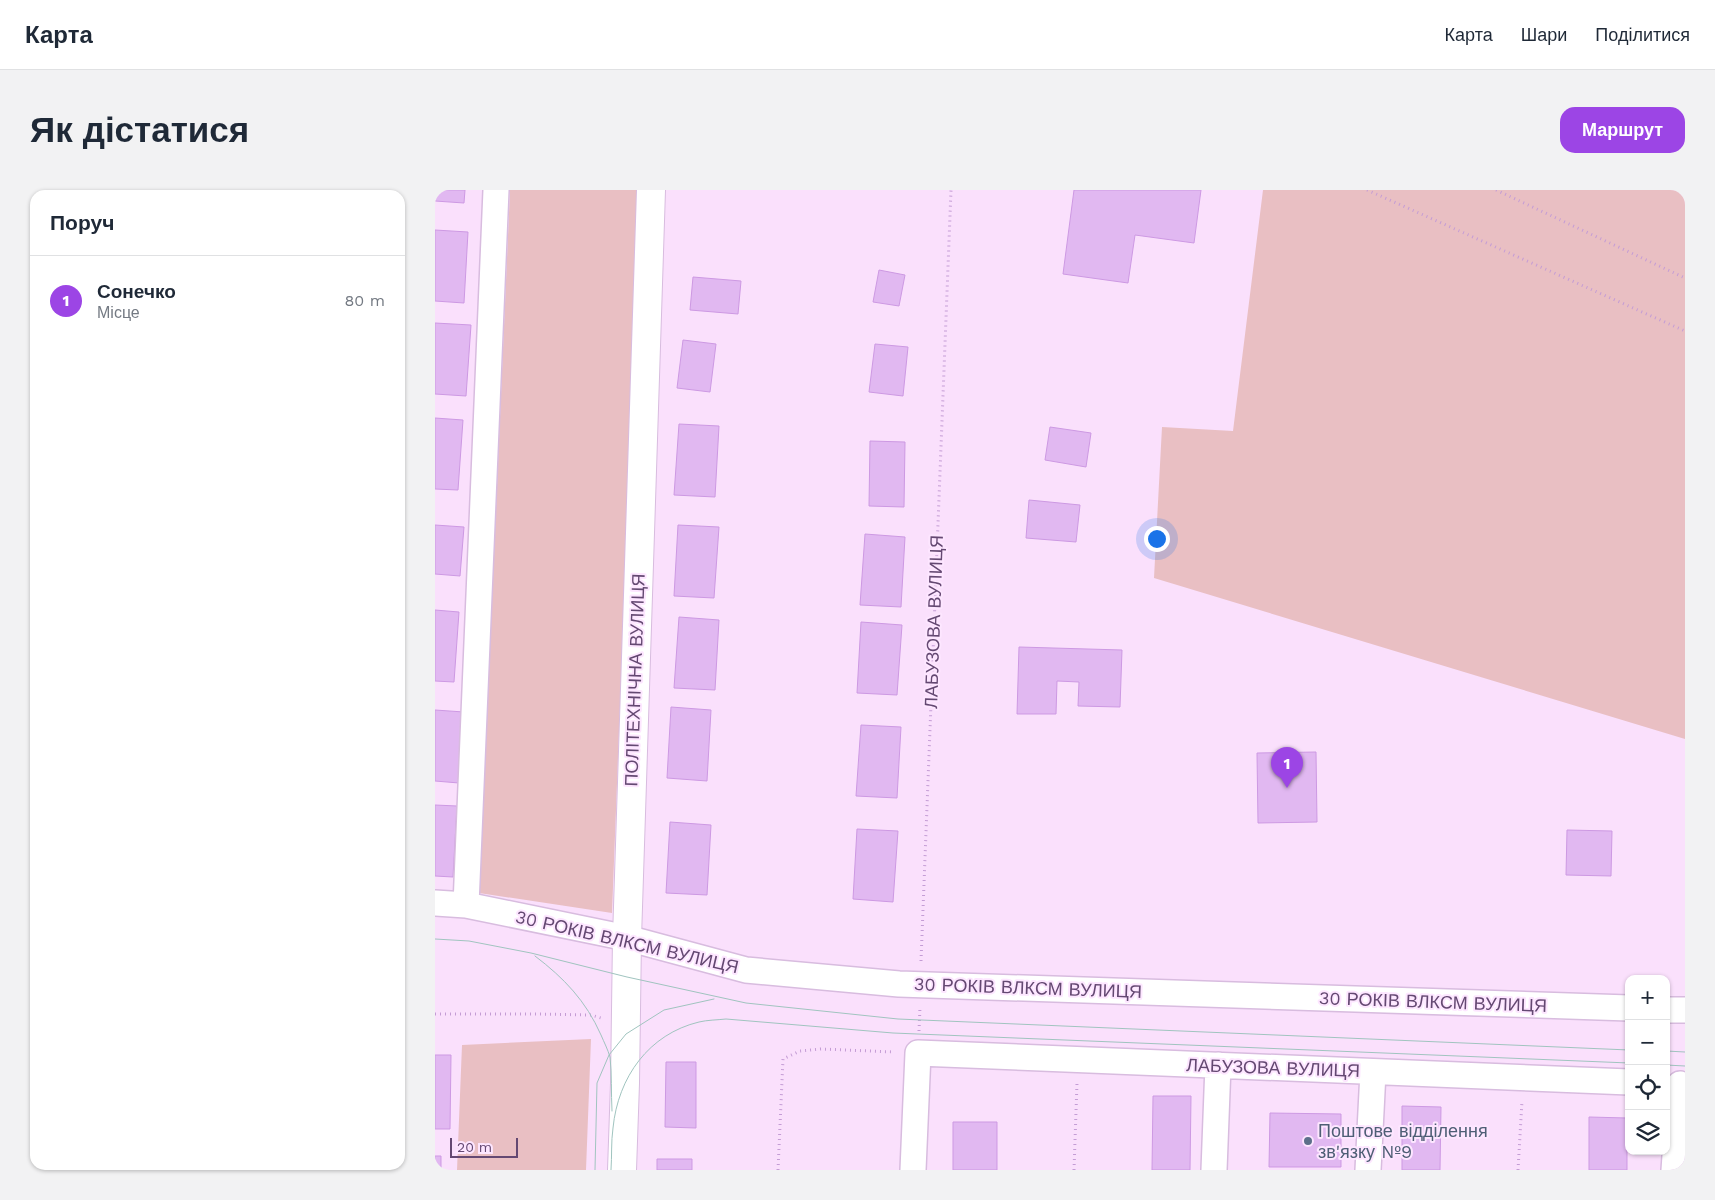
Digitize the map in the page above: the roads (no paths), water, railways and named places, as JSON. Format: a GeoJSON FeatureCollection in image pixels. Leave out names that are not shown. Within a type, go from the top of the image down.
{"type":"FeatureCollection","features":[{"type":"Feature","properties":{"kind":"street"},"geometry":{"type":"LineString","coordinates":[[466,905],[496,190]]}},
{"type":"Feature","properties":{"kind":"street","name":"ПОЛІТЕХНІЧНА ВУЛИЦЯ"},"geometry":{"type":"LineString","coordinates":[[622,1170],[627,938],[651,190]]}},
{"type":"Feature","properties":{"kind":"street","name":"30 РОКІВ ВЛКСМ ВУЛИЦЯ"},"geometry":{"type":"LineString","coordinates":[[435,903],[466,905],[627,938],[746,970],[920,985],[1625,1008]]}},
{"type":"Feature","properties":{"kind":"street"},"geometry":{"type":"LineString","coordinates":[[1670,1010],[1685,1010]]}},
{"type":"Feature","properties":{"kind":"street","name":"ЛАБУЗОВА ВУЛИЦЯ"},"geometry":{"type":"LineString","coordinates":[[913,1170],[918,1053],[1625,1082]]}},
{"type":"Feature","properties":{"kind":"street"},"geometry":{"type":"LineString","coordinates":[[1214,1170],[1218,1065]]}},
{"type":"Feature","properties":{"kind":"street"},"geometry":{"type":"LineString","coordinates":[[1369,1170],[1373,1072]]}},
{"type":"Feature","properties":{"kind":"street"},"geometry":{"type":"LineString","coordinates":[[1674,1170],[1677,1083]]}},
{"type":"Feature","properties":{"kind":"tram line"},"geometry":{"type":"LineString","coordinates":[[435,939],[469,941],[531,953],[627,977],[746,1003],[898,1019],[1625,1050]]}},
{"type":"Feature","properties":{"kind":"tram line"},"geometry":{"type":"LineString","coordinates":[[535,956],[565,982],[581,1001],[595,1023],[610,1057],[612,1111]]}},
{"type":"Feature","properties":{"kind":"tram line"},"geometry":{"type":"LineString","coordinates":[[595,1170],[597,1083],[609,1055],[626,1034],[664,1010],[714,999]]}},
{"type":"Feature","properties":{"kind":"tram line"},"geometry":{"type":"LineString","coordinates":[[611,1170],[612,1133],[616,1109],[629,1075],[639,1060],[665,1036],[681,1028],[709,1020],[726,1019],[893,1033],[1625,1063]]}},
{"type":"Feature","properties":{"kind":"tram line"},"geometry":{"type":"LineString","coordinates":[[1670,1051],[1685,1052]]}},
{"type":"Feature","properties":{"kind":"tram line"},"geometry":{"type":"LineString","coordinates":[[1670,1065],[1685,1066]]}},
{"type":"Feature","properties":{"kind":"place","name":"Сонечко"},"geometry":{"type":"Point","coordinates":[1287,788]}},
{"type":"Feature","properties":{"kind":"place","name":"Поштове відділення зв'язку №9"},"geometry":{"type":"Point","coordinates":[1308,1141]}}]}
